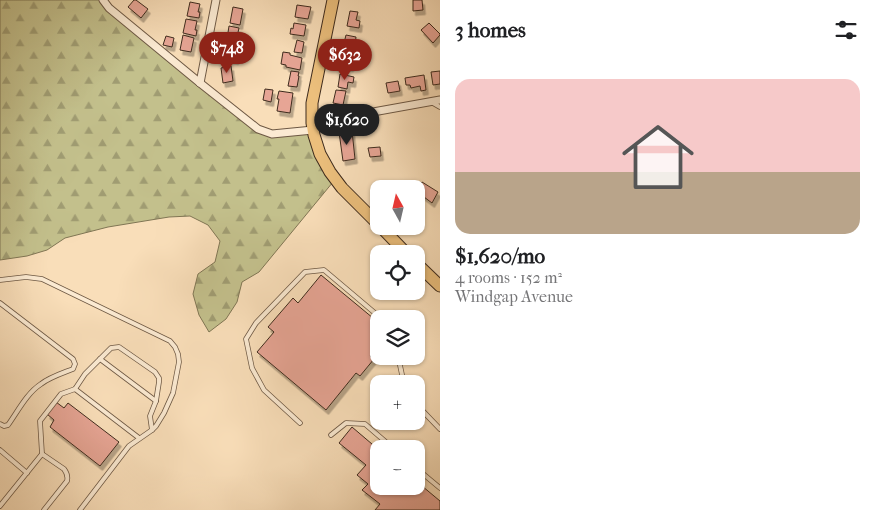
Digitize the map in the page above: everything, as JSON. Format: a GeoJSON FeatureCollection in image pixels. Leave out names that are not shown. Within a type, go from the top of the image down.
{"type":"FeatureCollection","features":[{"type":"Feature","properties":{"kind":"main road"},"geometry":{"type":"LineString","coordinates":[[333,0],[312,103],[312,127],[320,154],[330,172],[342,188],[370,217]]}},
{"type":"Feature","properties":{"kind":"main road"},"geometry":{"type":"LineString","coordinates":[[388,235],[398,245]]}},
{"type":"Feature","properties":{"kind":"main road"},"geometry":{"type":"LineString","coordinates":[[425,272],[440,286]]}},
{"type":"Feature","properties":{"kind":"street"},"geometry":{"type":"LineString","coordinates":[[103,0],[109,8],[200,83],[258,129],[266,133],[272,134],[312,127],[440,100]]}},
{"type":"Feature","properties":{"kind":"street"},"geometry":{"type":"LineString","coordinates":[[109,8],[111,0]]}},
{"type":"Feature","properties":{"kind":"street"},"geometry":{"type":"LineString","coordinates":[[200,83],[216,0]]}},
{"type":"Feature","properties":{"kind":"lane"},"geometry":{"type":"LineString","coordinates":[[431,102],[440,107]]}},
{"type":"Feature","properties":{"kind":"lane"},"geometry":{"type":"LineString","coordinates":[[300,422],[264,390],[252,368],[246,339],[256,323],[306,272],[324,270],[371,310]]}},
{"type":"Feature","properties":{"kind":"lane"},"geometry":{"type":"LineString","coordinates":[[0,280],[26,277],[42,279],[170,341],[178,354],[179,362],[173,393],[156,426],[129,446],[80,510]]}},
{"type":"Feature","properties":{"kind":"lane"},"geometry":{"type":"LineString","coordinates":[[0,303],[73,359],[75,364],[73,369],[36,387],[8,425],[0,424]]}},
{"type":"Feature","properties":{"kind":"lane"},"geometry":{"type":"LineString","coordinates":[[0,506],[42,454],[40,421],[61,394],[75,389],[86,374],[111,348],[119,347],[155,372],[159,378],[156,401],[150,416],[152,430]]}},
{"type":"Feature","properties":{"kind":"lane"},"geometry":{"type":"LineString","coordinates":[[100,359],[156,401]]}},
{"type":"Feature","properties":{"kind":"lane"},"geometry":{"type":"LineString","coordinates":[[75,389],[139,438]]}},
{"type":"Feature","properties":{"kind":"lane"},"geometry":{"type":"LineString","coordinates":[[425,413],[440,428]]}},
{"type":"Feature","properties":{"kind":"lane"},"geometry":{"type":"LineString","coordinates":[[331,435],[346,423],[365,424],[384,440]]}},
{"type":"Feature","properties":{"kind":"lane"},"geometry":{"type":"LineString","coordinates":[[0,450],[27,473]]}},
{"type":"Feature","properties":{"kind":"lane"},"geometry":{"type":"LineString","coordinates":[[42,454],[64,469],[68,478],[44,510]]}},
{"type":"Feature","properties":{"kind":"lane"},"geometry":{"type":"LineString","coordinates":[[425,476],[440,488]]}},
{"type":"Feature","properties":{"kind":"green space"},"geometry":{"type":"Polygon","coordinates":[[[0,0],[105,0],[256,130],[311,133],[333,182],[259,272],[242,282],[237,302],[226,319],[209,332],[199,315],[193,294],[198,274],[215,262],[220,241],[208,225],[190,216],[169,217],[108,227],[65,238],[47,250],[27,256],[0,260],[0,0]]]}},
{"type":"Feature","properties":{"kind":"building"},"geometry":{"type":"Polygon","coordinates":[[[134,0],[148,9],[141,18],[128,7],[134,0]]]}},
{"type":"Feature","properties":{"kind":"building"},"geometry":{"type":"Polygon","coordinates":[[[413,0],[422,0],[423,10],[413,11],[413,0]]]}},
{"type":"Feature","properties":{"kind":"building"},"geometry":{"type":"Polygon","coordinates":[[[190,2],[200,4],[199,18],[187,16],[190,2]]]}},
{"type":"Feature","properties":{"kind":"building"},"geometry":{"type":"Polygon","coordinates":[[[297,5],[311,7],[308,19],[295,17],[297,5]]]}},
{"type":"Feature","properties":{"kind":"building"},"geometry":{"type":"Polygon","coordinates":[[[233,7],[243,9],[240,25],[230,23],[233,7]]]}},
{"type":"Feature","properties":{"kind":"building"},"geometry":{"type":"Polygon","coordinates":[[[350,11],[358,12],[356,20],[360,21],[359,28],[347,26],[350,11]]]}},
{"type":"Feature","properties":{"kind":"building"},"geometry":{"type":"Polygon","coordinates":[[[186,19],[197,21],[196,36],[183,33],[186,19]]]}},
{"type":"Feature","properties":{"kind":"building"},"geometry":{"type":"Polygon","coordinates":[[[294,23],[306,25],[304,36],[290,34],[294,23]]]}},
{"type":"Feature","properties":{"kind":"building"},"geometry":{"type":"Polygon","coordinates":[[[429,23],[440,34],[433,43],[421,30],[429,23]]]}},
{"type":"Feature","properties":{"kind":"building"},"geometry":{"type":"Polygon","coordinates":[[[229,26],[239,28],[236,41],[227,39],[229,26]]]}},
{"type":"Feature","properties":{"kind":"building"},"geometry":{"type":"Polygon","coordinates":[[[183,35],[194,38],[191,52],[180,50],[183,35]]]}},
{"type":"Feature","properties":{"kind":"building"},"geometry":{"type":"Polygon","coordinates":[[[346,35],[356,37],[355,46],[351,45],[350,49],[343,47],[346,35]]]}},
{"type":"Feature","properties":{"kind":"building"},"geometry":{"type":"Polygon","coordinates":[[[166,36],[174,38],[172,47],[163,45],[166,36]]]}},
{"type":"Feature","properties":{"kind":"building"},"geometry":{"type":"Polygon","coordinates":[[[297,40],[304,42],[302,53],[294,52],[297,40]]]}},
{"type":"Feature","properties":{"kind":"building"},"geometry":{"type":"Polygon","coordinates":[[[226,43],[239,46],[236,60],[226,58],[227,53],[224,52],[226,43]]]}},
{"type":"Feature","properties":{"kind":"building"},"geometry":{"type":"Polygon","coordinates":[[[283,52],[302,58],[300,70],[281,64],[283,52]]]}},
{"type":"Feature","properties":{"kind":"building"},"geometry":{"type":"Polygon","coordinates":[[[342,54],[353,56],[351,67],[340,65],[342,54]]]}},
{"type":"Feature","properties":{"kind":"building"},"geometry":{"type":"Polygon","coordinates":[[[231,66],[233,81],[223,83],[221,68],[231,66]]]}},
{"type":"Feature","properties":{"kind":"building"},"geometry":{"type":"Polygon","coordinates":[[[291,71],[299,72],[297,87],[288,86],[291,71]]]}},
{"type":"Feature","properties":{"kind":"building"},"geometry":{"type":"Polygon","coordinates":[[[440,71],[440,84],[433,85],[431,72],[440,71]]]}},
{"type":"Feature","properties":{"kind":"building"},"geometry":{"type":"Polygon","coordinates":[[[340,74],[354,77],[353,83],[348,82],[347,89],[338,87],[340,74]]]}},
{"type":"Feature","properties":{"kind":"building"},"geometry":{"type":"Polygon","coordinates":[[[424,75],[426,90],[421,91],[420,86],[411,88],[410,85],[406,85],[405,78],[424,75]]]}},
{"type":"Feature","properties":{"kind":"building"},"geometry":{"type":"Polygon","coordinates":[[[398,81],[400,91],[388,93],[386,83],[398,81]]]}},
{"type":"Feature","properties":{"kind":"building"},"geometry":{"type":"Polygon","coordinates":[[[265,89],[273,90],[271,102],[263,100],[265,89]]]}},
{"type":"Feature","properties":{"kind":"building"},"geometry":{"type":"Polygon","coordinates":[[[336,90],[346,91],[343,105],[333,103],[336,90]]]}},
{"type":"Feature","properties":{"kind":"building"},"geometry":{"type":"Polygon","coordinates":[[[279,91],[293,93],[290,113],[277,111],[279,91]]]}},
{"type":"Feature","properties":{"kind":"building"},"geometry":{"type":"Polygon","coordinates":[[[352,131],[355,159],[343,161],[339,132],[352,131]]]}},
{"type":"Feature","properties":{"kind":"building"},"geometry":{"type":"Polygon","coordinates":[[[380,147],[381,156],[370,157],[368,148],[380,147]]]}},
{"type":"Feature","properties":{"kind":"building"},"geometry":{"type":"Polygon","coordinates":[[[425,184],[438,192],[432,203],[425,198],[425,184]]]}},
{"type":"Feature","properties":{"kind":"building"},"geometry":{"type":"Polygon","coordinates":[[[321,275],[370,316],[370,364],[360,376],[356,373],[326,410],[257,352],[274,332],[268,327],[293,298],[298,303],[321,275]]]}},
{"type":"Feature","properties":{"kind":"building"},"geometry":{"type":"Polygon","coordinates":[[[56,402],[64,408],[68,403],[119,442],[100,466],[50,427],[54,420],[47,414],[56,402]]]}},
{"type":"Feature","properties":{"kind":"building"},"geometry":{"type":"Polygon","coordinates":[[[352,427],[370,442],[370,495],[425,495],[425,488],[440,501],[440,510],[375,510],[380,504],[362,490],[368,484],[357,475],[366,465],[339,443],[352,427]]]}}]}
